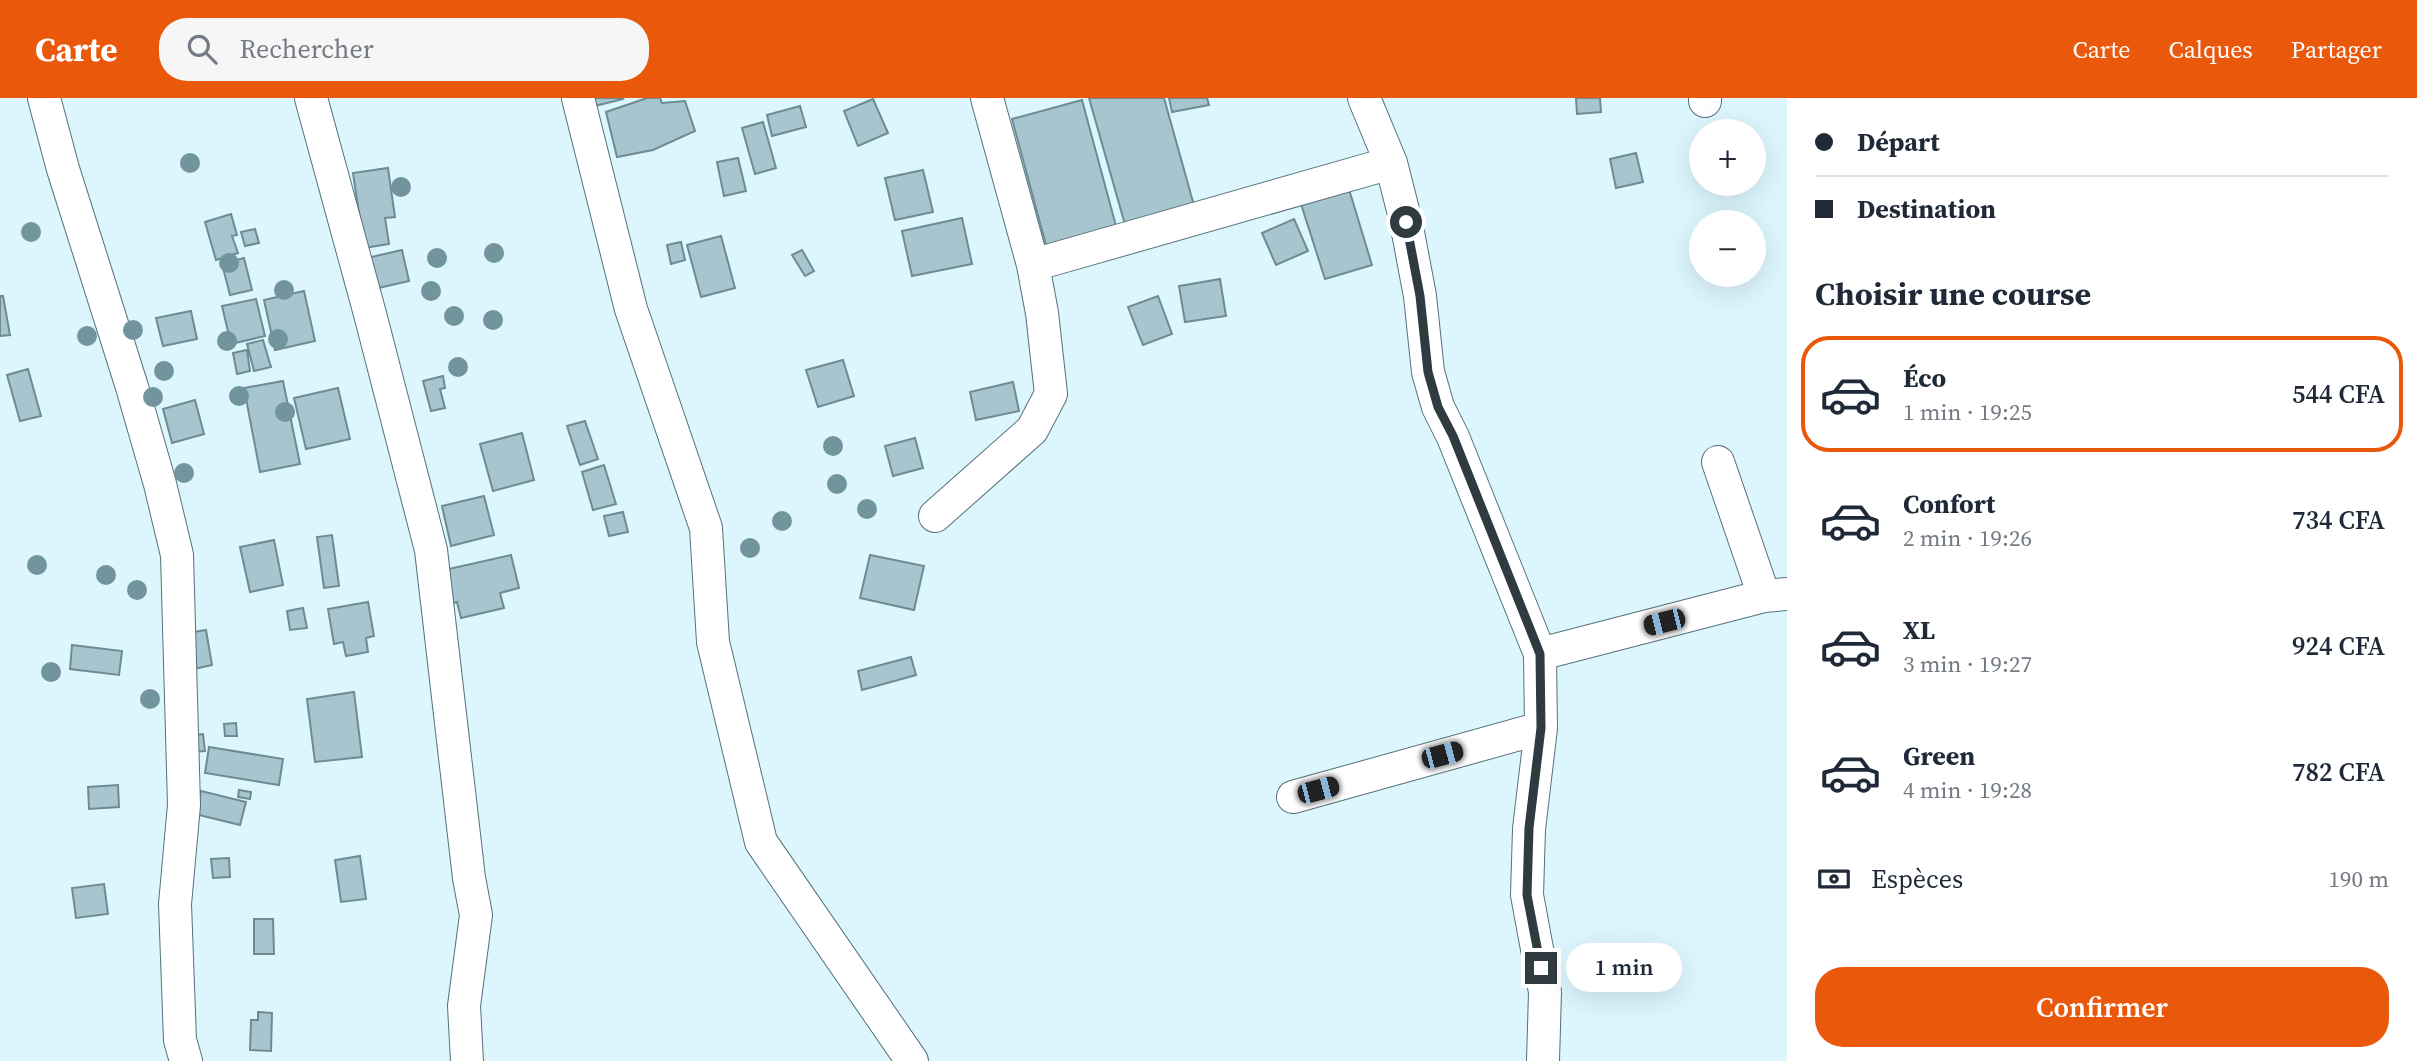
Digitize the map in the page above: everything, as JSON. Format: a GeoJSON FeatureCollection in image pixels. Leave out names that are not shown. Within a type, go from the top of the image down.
{"type":"FeatureCollection","features":[{"type":"Feature","properties":{"kind":"street"},"geometry":{"type":"LineString","coordinates":[[44,98],[63,169],[146,436],[177,555],[184,805],[175,904],[180,1040],[186,1061]]}},
{"type":"Feature","properties":{"kind":"street"},"geometry":{"type":"LineString","coordinates":[[310,98],[374,328],[431,550],[467,864],[476,915],[464,1006],[467,1061]]}},
{"type":"Feature","properties":{"kind":"street"},"geometry":{"type":"LineString","coordinates":[[578,98],[631,309],[706,528],[713,642],[761,842],[912,1061]]}},
{"type":"Feature","properties":{"kind":"street"},"geometry":{"type":"LineString","coordinates":[[935,516],[1032,430],[1051,394],[1042,313],[1033,265],[987,98]]}},
{"type":"Feature","properties":{"kind":"street"},"geometry":{"type":"LineString","coordinates":[[1364,98],[1391,163],[1406,222],[1420,296],[1428,372],[1438,407],[1453,436],[1540,654],[1541,728],[1529,828],[1527,895],[1545,992],[1543,1061]]}},
{"type":"Feature","properties":{"kind":"street"},"geometry":{"type":"LineString","coordinates":[[1033,265],[1391,163]]}},
{"type":"Feature","properties":{"kind":"street"},"geometry":{"type":"LineString","coordinates":[[1540,654],[1775,595],[1718,462]]}},
{"type":"Feature","properties":{"kind":"street"},"geometry":{"type":"LineString","coordinates":[[1293,797],[1541,728]]}},
{"type":"Feature","properties":{"kind":"building"},"geometry":{"type":"Polygon","coordinates":[[[589,98],[622,98],[623,99],[591,107],[589,98]]]}},
{"type":"Feature","properties":{"kind":"building"},"geometry":{"type":"Polygon","coordinates":[[[647,98],[660,98],[662,103],[685,101],[695,131],[653,150],[617,157],[606,112],[647,98]]]}},
{"type":"Feature","properties":{"kind":"building"},"geometry":{"type":"Polygon","coordinates":[[[1089,98],[1164,98],[1195,209],[1126,228],[1089,98]]]}},
{"type":"Feature","properties":{"kind":"building"},"geometry":{"type":"Polygon","coordinates":[[[1169,98],[1207,98],[1209,105],[1172,112],[1169,98]]]}},
{"type":"Feature","properties":{"kind":"building"},"geometry":{"type":"Polygon","coordinates":[[[1576,98],[1600,98],[1601,112],[1577,114],[1576,98]]]}},
{"type":"Feature","properties":{"kind":"building"},"geometry":{"type":"Polygon","coordinates":[[[873,99],[888,133],[858,146],[844,111],[873,99]]]}},
{"type":"Feature","properties":{"kind":"building"},"geometry":{"type":"Polygon","coordinates":[[[1082,100],[1116,226],[1046,245],[1012,119],[1082,100]]]}},
{"type":"Feature","properties":{"kind":"building"},"geometry":{"type":"Polygon","coordinates":[[[800,106],[806,127],[772,136],[767,115],[800,106]]]}},
{"type":"Feature","properties":{"kind":"building"},"geometry":{"type":"Polygon","coordinates":[[[763,122],[776,168],[755,174],[742,128],[763,122]]]}},
{"type":"Feature","properties":{"kind":"building"},"geometry":{"type":"Polygon","coordinates":[[[1636,153],[1643,182],[1616,188],[1610,159],[1636,153]]]}},
{"type":"Feature","properties":{"kind":"building"},"geometry":{"type":"Polygon","coordinates":[[[738,158],[746,191],[724,196],[717,162],[738,158]]]}},
{"type":"Feature","properties":{"kind":"building"},"geometry":{"type":"Polygon","coordinates":[[[388,168],[395,217],[385,218],[389,244],[364,248],[353,173],[388,168]]]}},
{"type":"Feature","properties":{"kind":"building"},"geometry":{"type":"Polygon","coordinates":[[[923,170],[933,212],[895,220],[885,178],[923,170]]]}},
{"type":"Feature","properties":{"kind":"building"},"geometry":{"type":"Polygon","coordinates":[[[1348,186],[1372,265],[1325,279],[1300,201],[1348,186]]]}},
{"type":"Feature","properties":{"kind":"building"},"geometry":{"type":"Polygon","coordinates":[[[231,214],[237,235],[232,236],[238,253],[216,260],[205,222],[231,214]]]}},
{"type":"Feature","properties":{"kind":"building"},"geometry":{"type":"Polygon","coordinates":[[[962,218],[972,264],[912,276],[902,231],[962,218]]]}},
{"type":"Feature","properties":{"kind":"building"},"geometry":{"type":"Polygon","coordinates":[[[1294,219],[1308,251],[1276,265],[1262,233],[1294,219]]]}},
{"type":"Feature","properties":{"kind":"building"},"geometry":{"type":"Polygon","coordinates":[[[255,229],[259,243],[245,246],[241,232],[255,229]]]}},
{"type":"Feature","properties":{"kind":"building"},"geometry":{"type":"Polygon","coordinates":[[[721,236],[735,288],[701,297],[687,245],[721,236]]]}},
{"type":"Feature","properties":{"kind":"building"},"geometry":{"type":"Polygon","coordinates":[[[681,242],[685,260],[671,264],[667,245],[681,242]]]}},
{"type":"Feature","properties":{"kind":"building"},"geometry":{"type":"Polygon","coordinates":[[[402,250],[409,281],[374,289],[367,258],[402,250]]]}},
{"type":"Feature","properties":{"kind":"building"},"geometry":{"type":"Polygon","coordinates":[[[802,250],[814,271],[805,276],[792,255],[802,250]]]}},
{"type":"Feature","properties":{"kind":"building"},"geometry":{"type":"Polygon","coordinates":[[[244,258],[252,290],[230,295],[222,264],[244,258]]]}},
{"type":"Feature","properties":{"kind":"building"},"geometry":{"type":"Polygon","coordinates":[[[1220,279],[1226,316],[1185,322],[1179,286],[1220,279]]]}},
{"type":"Feature","properties":{"kind":"building"},"geometry":{"type":"Polygon","coordinates":[[[304,291],[315,341],[275,350],[264,300],[304,291]]]}},
{"type":"Feature","properties":{"kind":"building"},"geometry":{"type":"Polygon","coordinates":[[[0,296],[3,296],[10,335],[0,336],[0,296]]]}},
{"type":"Feature","properties":{"kind":"building"},"geometry":{"type":"Polygon","coordinates":[[[1158,296],[1172,334],[1143,345],[1128,307],[1158,296]]]}},
{"type":"Feature","properties":{"kind":"building"},"geometry":{"type":"Polygon","coordinates":[[[256,299],[265,336],[231,344],[222,306],[256,299]]]}},
{"type":"Feature","properties":{"kind":"building"},"geometry":{"type":"Polygon","coordinates":[[[191,311],[197,339],[163,346],[156,318],[191,311]]]}},
{"type":"Feature","properties":{"kind":"building"},"geometry":{"type":"Polygon","coordinates":[[[263,340],[271,367],[254,371],[247,344],[263,340]]]}},
{"type":"Feature","properties":{"kind":"building"},"geometry":{"type":"Polygon","coordinates":[[[247,350],[250,371],[237,374],[233,353],[247,350]]]}},
{"type":"Feature","properties":{"kind":"building"},"geometry":{"type":"Polygon","coordinates":[[[843,360],[854,396],[818,407],[806,370],[843,360]]]}},
{"type":"Feature","properties":{"kind":"building"},"geometry":{"type":"Polygon","coordinates":[[[28,369],[41,416],[20,421],[7,375],[28,369]]]}},
{"type":"Feature","properties":{"kind":"building"},"geometry":{"type":"Polygon","coordinates":[[[443,376],[445,388],[440,389],[445,408],[431,411],[423,381],[443,376]]]}},
{"type":"Feature","properties":{"kind":"building"},"geometry":{"type":"Polygon","coordinates":[[[283,381],[300,464],[260,472],[244,388],[283,381]]]}},
{"type":"Feature","properties":{"kind":"building"},"geometry":{"type":"Polygon","coordinates":[[[1013,382],[1019,411],[976,420],[970,392],[1013,382]]]}},
{"type":"Feature","properties":{"kind":"building"},"geometry":{"type":"Polygon","coordinates":[[[338,388],[350,439],[306,449],[294,398],[338,388]]]}},
{"type":"Feature","properties":{"kind":"building"},"geometry":{"type":"Polygon","coordinates":[[[195,400],[204,434],[172,443],[163,409],[195,400]]]}},
{"type":"Feature","properties":{"kind":"building"},"geometry":{"type":"Polygon","coordinates":[[[585,421],[598,459],[580,465],[567,426],[585,421]]]}},
{"type":"Feature","properties":{"kind":"building"},"geometry":{"type":"Polygon","coordinates":[[[522,433],[534,480],[493,491],[480,444],[522,433]]]}},
{"type":"Feature","properties":{"kind":"building"},"geometry":{"type":"Polygon","coordinates":[[[915,438],[923,468],[893,476],[885,446],[915,438]]]}},
{"type":"Feature","properties":{"kind":"building"},"geometry":{"type":"Polygon","coordinates":[[[604,465],[616,504],[593,510],[582,472],[604,465]]]}},
{"type":"Feature","properties":{"kind":"building"},"geometry":{"type":"Polygon","coordinates":[[[484,496],[494,535],[451,546],[442,506],[484,496]]]}},
{"type":"Feature","properties":{"kind":"building"},"geometry":{"type":"Polygon","coordinates":[[[623,512],[628,532],[609,536],[604,516],[623,512]]]}},
{"type":"Feature","properties":{"kind":"building"},"geometry":{"type":"Polygon","coordinates":[[[332,535],[339,586],[324,588],[317,537],[332,535]]]}},
{"type":"Feature","properties":{"kind":"building"},"geometry":{"type":"Polygon","coordinates":[[[274,540],[283,585],[250,592],[240,547],[274,540]]]}},
{"type":"Feature","properties":{"kind":"building"},"geometry":{"type":"Polygon","coordinates":[[[511,555],[519,588],[500,593],[504,608],[461,618],[457,602],[448,605],[440,571],[511,555]]]}},
{"type":"Feature","properties":{"kind":"building"},"geometry":{"type":"Polygon","coordinates":[[[870,555],[924,566],[914,610],[860,598],[870,555]]]}},
{"type":"Feature","properties":{"kind":"building"},"geometry":{"type":"Polygon","coordinates":[[[368,602],[374,636],[366,638],[368,652],[346,656],[343,642],[334,644],[328,609],[368,602]]]}},
{"type":"Feature","properties":{"kind":"building"},"geometry":{"type":"Polygon","coordinates":[[[303,608],[307,628],[290,630],[287,611],[303,608]]]}},
{"type":"Feature","properties":{"kind":"building"},"geometry":{"type":"Polygon","coordinates":[[[206,630],[212,665],[194,669],[188,633],[206,630]]]}},
{"type":"Feature","properties":{"kind":"building"},"geometry":{"type":"Polygon","coordinates":[[[72,645],[122,651],[119,675],[70,669],[72,645]]]}},
{"type":"Feature","properties":{"kind":"building"},"geometry":{"type":"Polygon","coordinates":[[[911,657],[916,675],[862,690],[858,671],[911,657]]]}},
{"type":"Feature","properties":{"kind":"building"},"geometry":{"type":"Polygon","coordinates":[[[354,692],[362,757],[315,762],[307,699],[354,692]]]}},
{"type":"Feature","properties":{"kind":"building"},"geometry":{"type":"Polygon","coordinates":[[[236,723],[237,736],[225,736],[224,724],[236,723]]]}},
{"type":"Feature","properties":{"kind":"building"},"geometry":{"type":"Polygon","coordinates":[[[203,734],[205,751],[192,752],[191,735],[203,734]]]}},
{"type":"Feature","properties":{"kind":"building"},"geometry":{"type":"Polygon","coordinates":[[[209,747],[283,759],[279,785],[205,773],[209,747]]]}},
{"type":"Feature","properties":{"kind":"building"},"geometry":{"type":"Polygon","coordinates":[[[118,785],[119,807],[89,809],[88,787],[118,785]]]}},
{"type":"Feature","properties":{"kind":"building"},"geometry":{"type":"Polygon","coordinates":[[[239,790],[251,792],[250,799],[238,797],[239,790]]]}},
{"type":"Feature","properties":{"kind":"building"},"geometry":{"type":"Polygon","coordinates":[[[201,791],[246,802],[240,825],[195,814],[201,791]]]}},
{"type":"Feature","properties":{"kind":"building"},"geometry":{"type":"Polygon","coordinates":[[[360,856],[366,899],[341,902],[335,860],[360,856]]]}},
{"type":"Feature","properties":{"kind":"building"},"geometry":{"type":"Polygon","coordinates":[[[229,858],[230,877],[213,878],[211,859],[229,858]]]}},
{"type":"Feature","properties":{"kind":"building"},"geometry":{"type":"Polygon","coordinates":[[[104,884],[108,914],[76,918],[72,888],[104,884]]]}},
{"type":"Feature","properties":{"kind":"building"},"geometry":{"type":"Polygon","coordinates":[[[254,919],[273,919],[274,954],[254,954],[254,919]]]}},
{"type":"Feature","properties":{"kind":"building"},"geometry":{"type":"Polygon","coordinates":[[[258,1012],[272,1013],[271,1051],[250,1050],[251,1020],[258,1020],[258,1012]]]}},
{"type":"Feature","properties":{"kind":"route"},"geometry":{"type":"LineString","coordinates":[[1406,222],[1420,296],[1428,372],[1438,407],[1453,436],[1540,654],[1541,728],[1529,828],[1527,895],[1541,968]]}}]}
